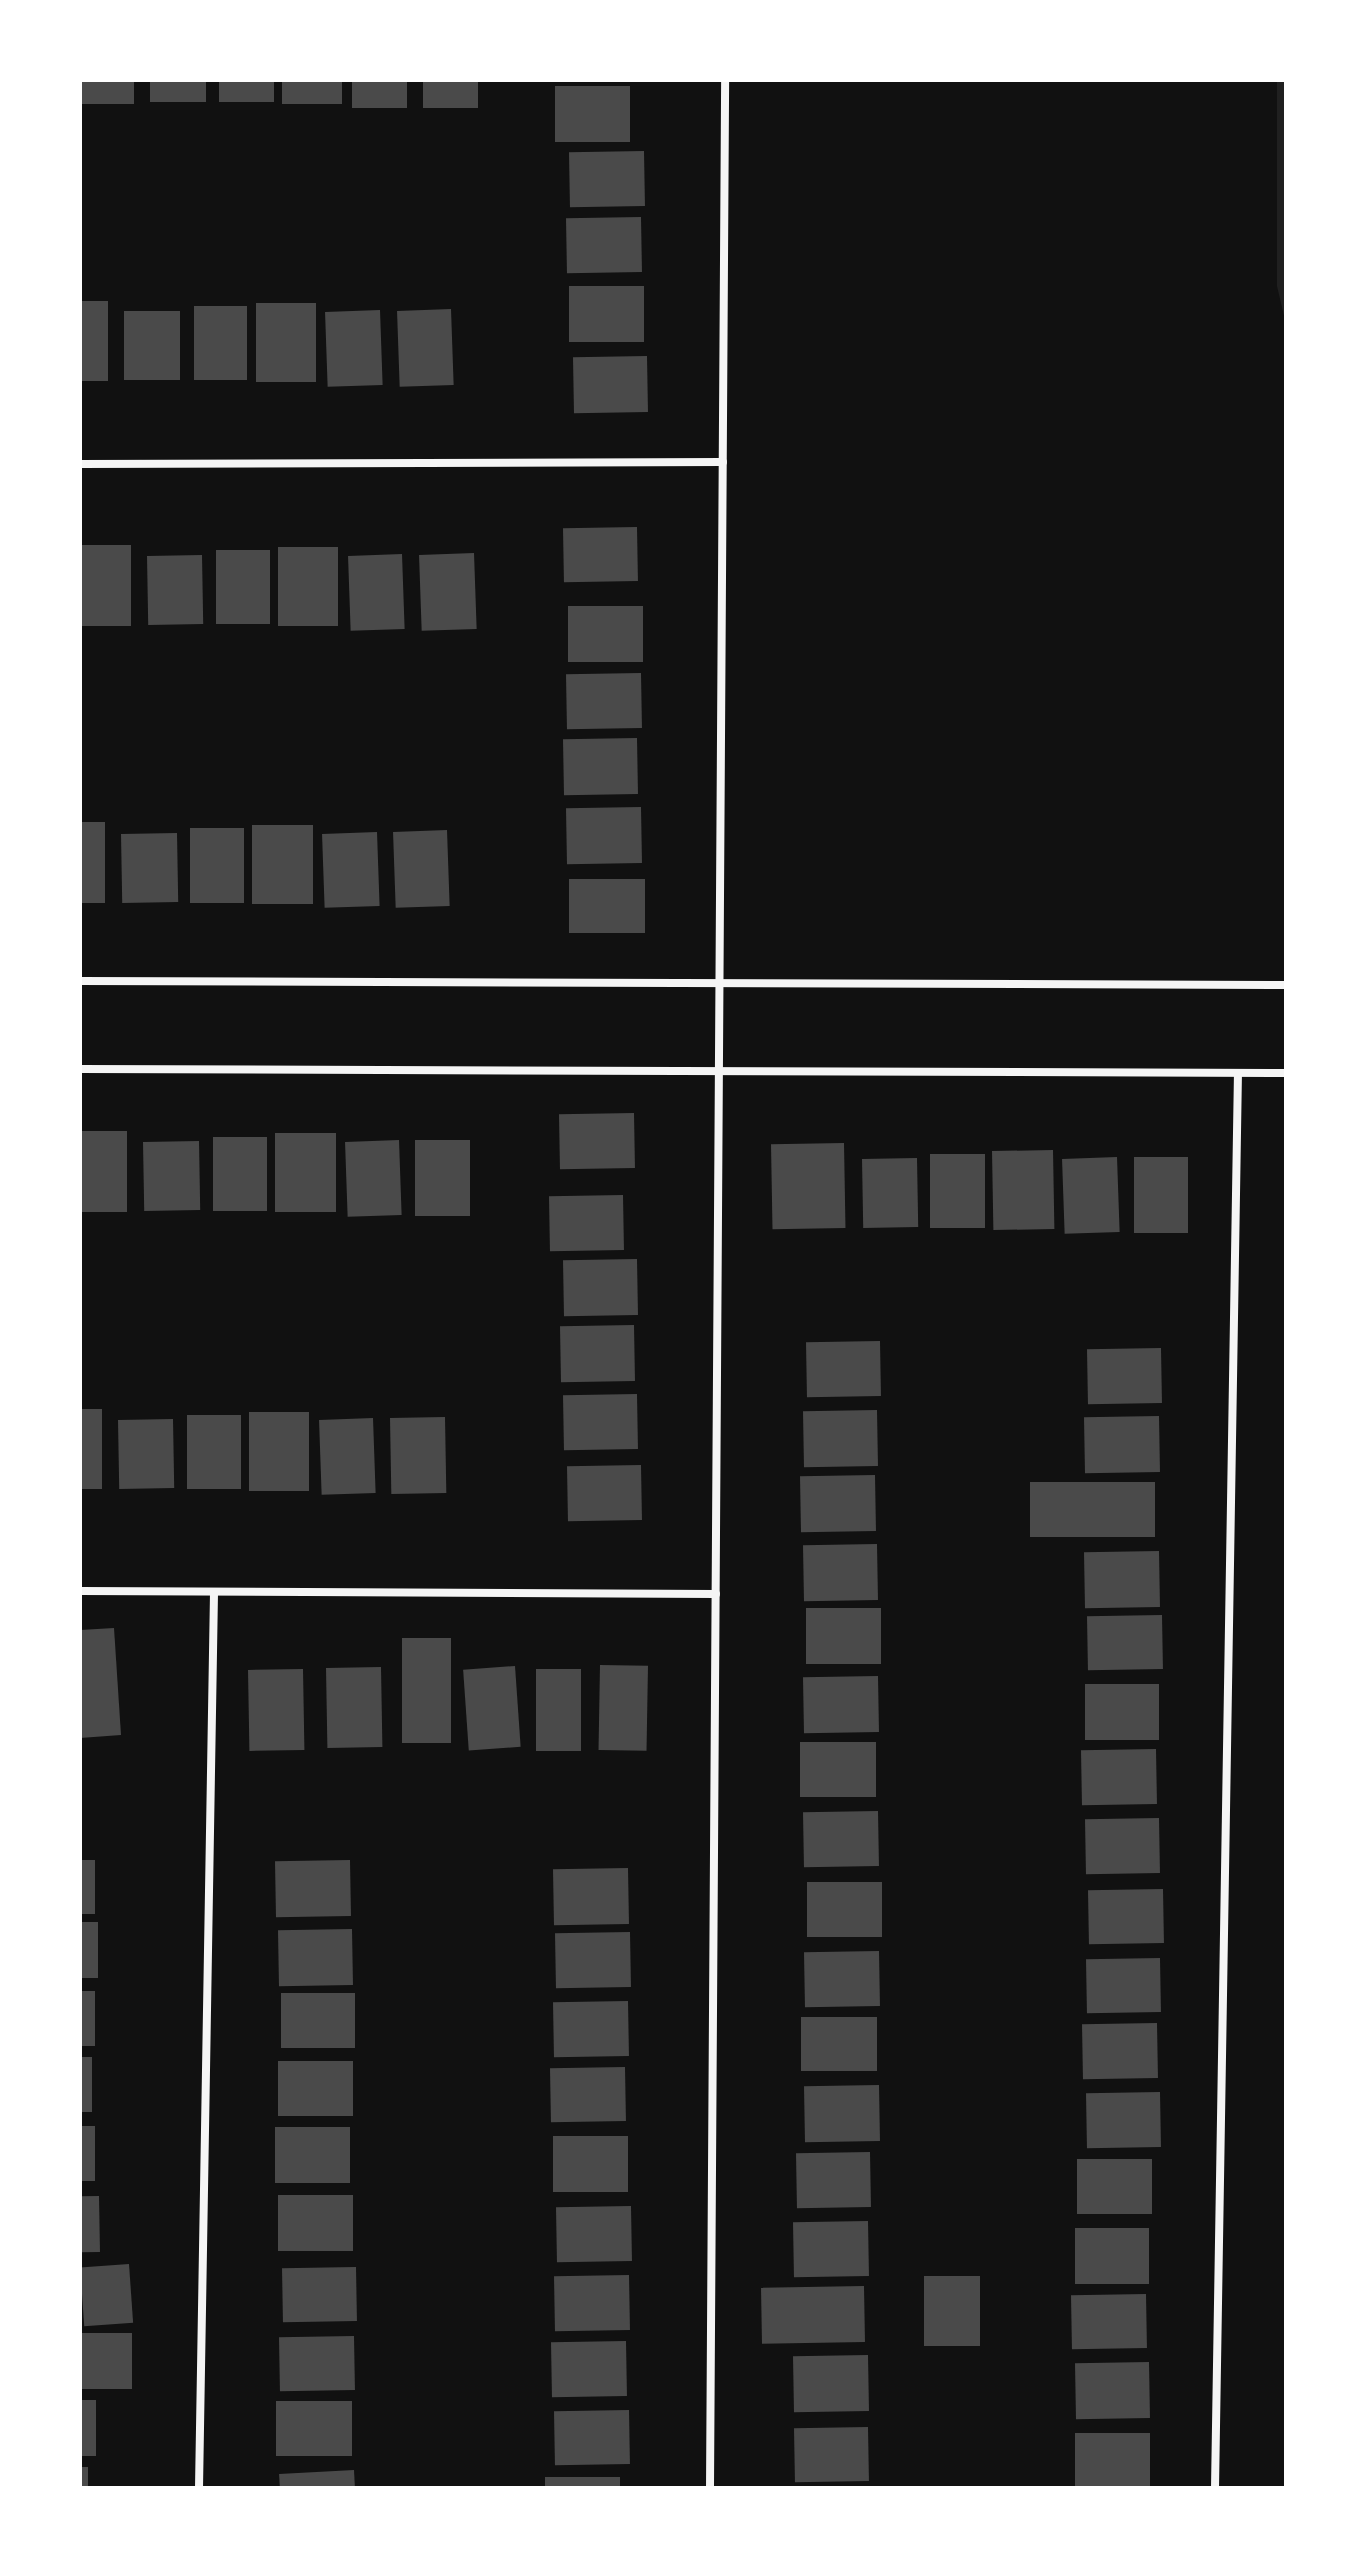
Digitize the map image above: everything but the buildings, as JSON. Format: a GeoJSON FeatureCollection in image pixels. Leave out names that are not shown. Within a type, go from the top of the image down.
{"type":"FeatureCollection","features":[{"type":"Feature","properties":{"kind":"street"},"geometry":{"type":"LineString","coordinates":[[710,2488],[725,80]]}},
{"type":"Feature","properties":{"kind":"street"},"geometry":{"type":"LineString","coordinates":[[80,464],[723,462]]}},
{"type":"Feature","properties":{"kind":"street"},"geometry":{"type":"LineString","coordinates":[[80,981],[1286,985]]}},
{"type":"Feature","properties":{"kind":"street"},"geometry":{"type":"LineString","coordinates":[[80,1069],[1286,1073]]}},
{"type":"Feature","properties":{"kind":"street"},"geometry":{"type":"LineString","coordinates":[[1215,2488],[1238,1073]]}},
{"type":"Feature","properties":{"kind":"street"},"geometry":{"type":"LineString","coordinates":[[80,1591],[716,1594]]}},
{"type":"Feature","properties":{"kind":"street"},"geometry":{"type":"LineString","coordinates":[[199,2488],[214,1592]]}},
{"type":"Feature","properties":{"kind":"shaded area"},"geometry":{"type":"Polygon","coordinates":[[[1277,80],[1286,80],[1286,324],[1277,286],[1277,80]]]}}]}
